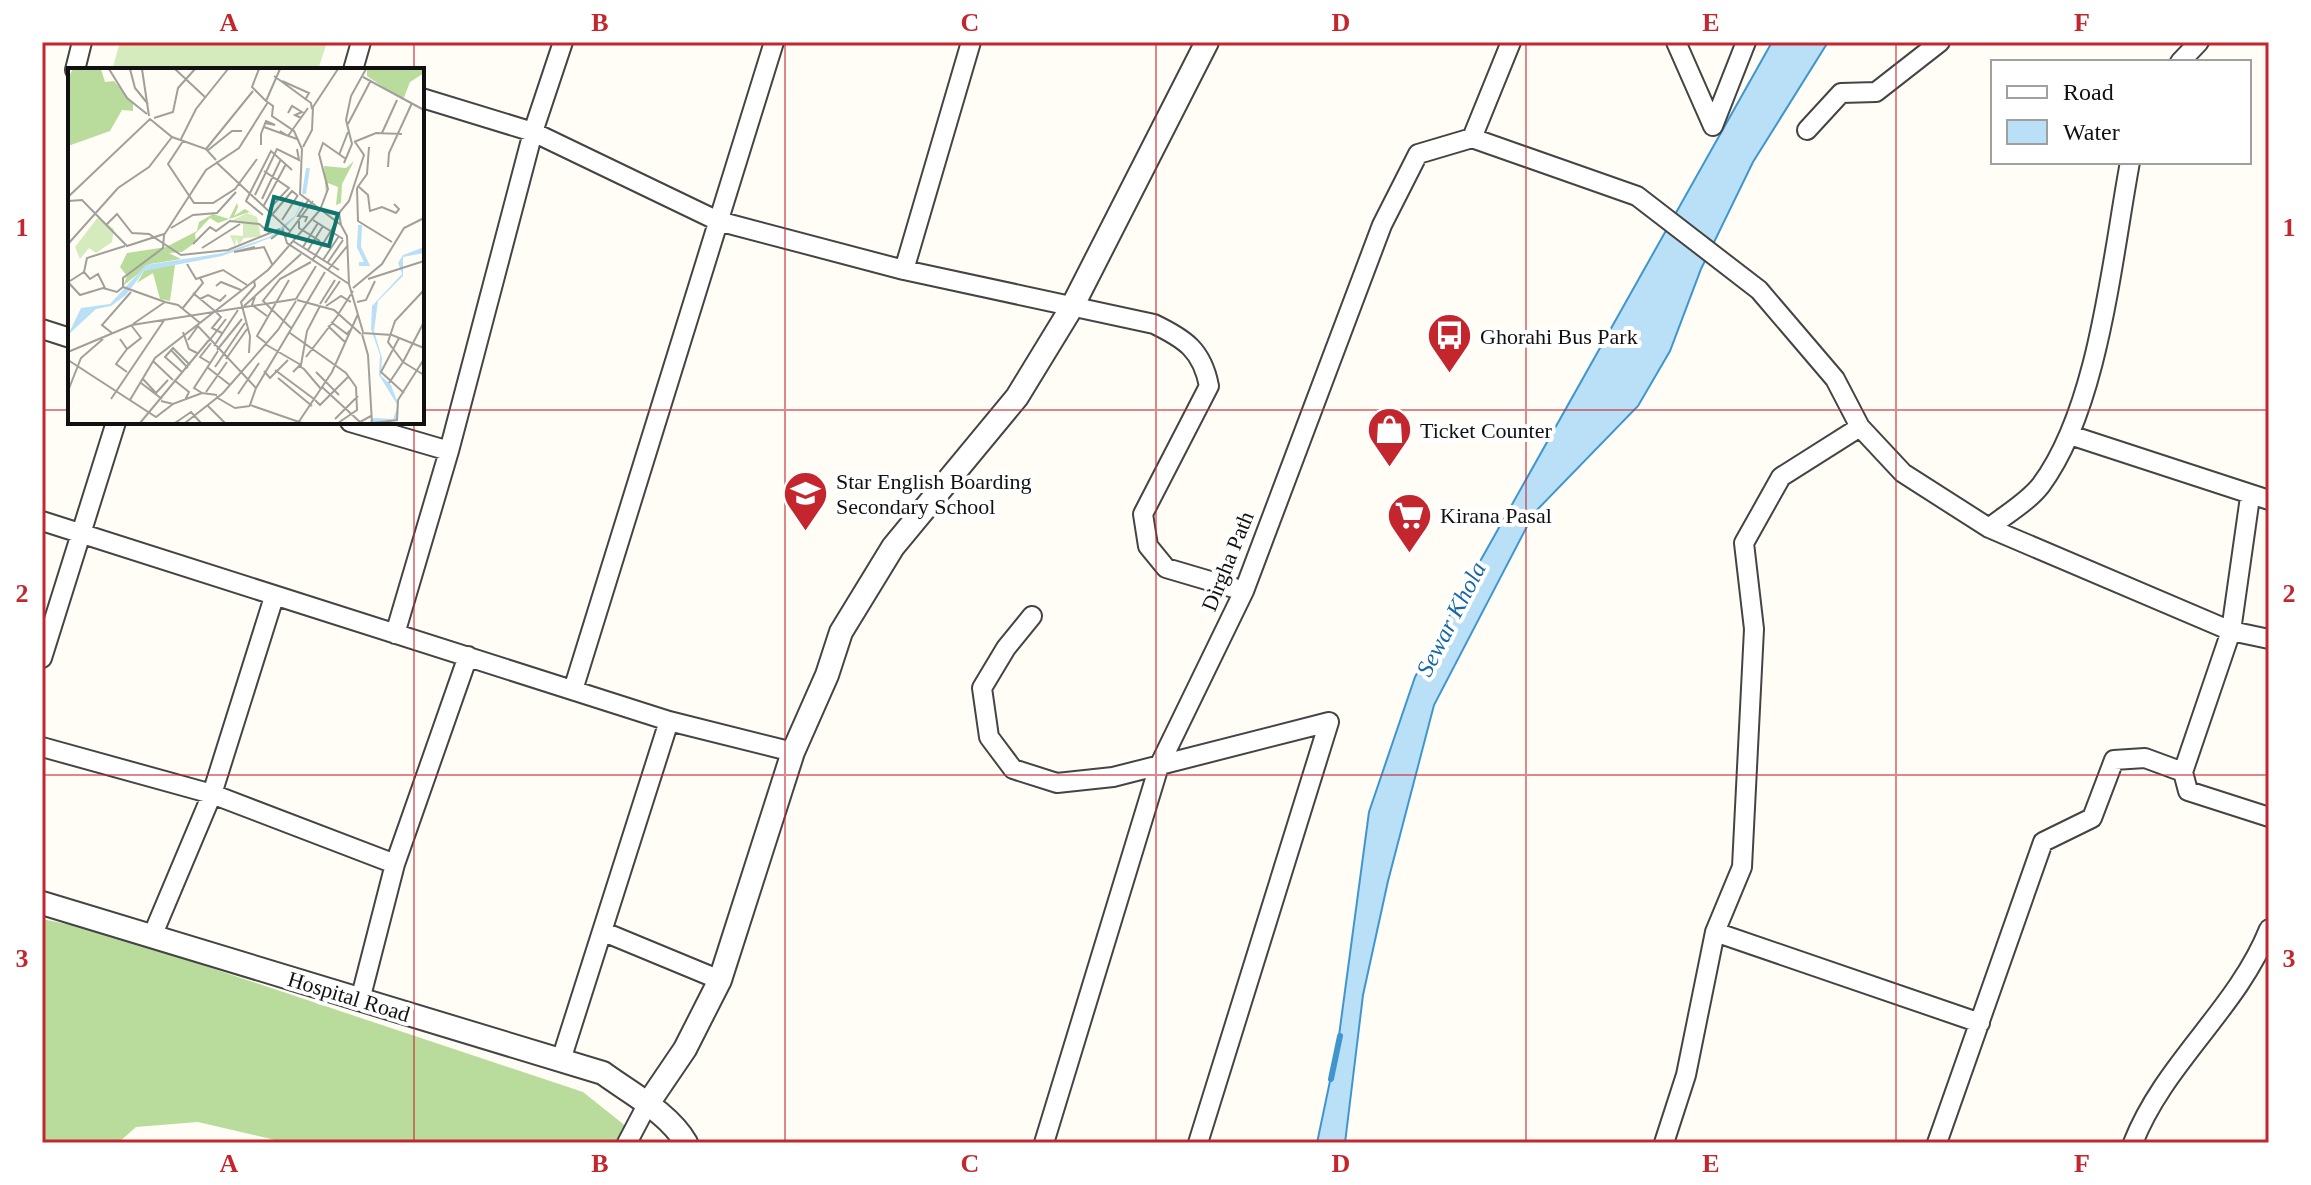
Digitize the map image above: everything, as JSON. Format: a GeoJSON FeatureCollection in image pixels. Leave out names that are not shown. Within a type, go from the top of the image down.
{"type":"FeatureCollection","features":[{"type":"Feature","properties":{"kind":"street"},"geometry":{"type":"LineString","coordinates":[[76,68],[82,42]]}},
{"type":"Feature","properties":{"kind":"street"},"geometry":{"type":"LineString","coordinates":[[354,68],[361,42]]}},
{"type":"Feature","properties":{"kind":"street"},"geometry":{"type":"LineString","coordinates":[[395,634],[449,451],[533,132],[563,42]]}},
{"type":"Feature","properties":{"kind":"street"},"geometry":{"type":"LineString","coordinates":[[573,690],[774,42]]}},
{"type":"Feature","properties":{"kind":"street"},"geometry":{"type":"LineString","coordinates":[[904,270],[971,42]]}},
{"type":"Feature","properties":{"kind":"street"},"geometry":{"type":"LineString","coordinates":[[627,1143],[647,1105],[685,1049],[720,980],[793,752],[827,675],[841,632],[893,547],[1017,397],[1072,307],[1207,42]]}},
{"type":"Feature","properties":{"kind":"street"},"geometry":{"type":"LineString","coordinates":[[1511,42],[1472,138],[1637,196],[1759,290],[1835,379],[1860,427],[1903,473],[1989,528],[2231,631],[2269,639]]}},
{"type":"Feature","properties":{"kind":"street"},"geometry":{"type":"LineString","coordinates":[[1676,42],[1713,126],[1746,42]]}},
{"type":"Feature","properties":{"kind":"street"},"geometry":{"type":"LineString","coordinates":[[1807,130],[1841,93],[1876,92],[1940,42]]}},
{"type":"Feature","properties":{"kind":"street"},"geometry":{"type":"LineString","coordinates":[[2182,60],[2199,42]]}},
{"type":"Feature","properties":{"kind":"street"},"geometry":{"type":"LineString","coordinates":[[424,99],[533,132],[718,221],[904,270],[1154,324],[1184,338],[1203,364],[1209,386],[1143,514],[1148,546],[1166,568],[1244,591]]}},
{"type":"Feature","properties":{"kind":"street","name":"Dirgha Path"},"geometry":{"type":"LineString","coordinates":[[1044,1143],[1159,766],[1244,591],[1382,225],[1418,154],[1472,138]]}},
{"type":"Feature","properties":{"kind":"street"},"geometry":{"type":"LineString","coordinates":[[1989,528],[2040,487],[2070,435],[2089,380],[2130,164]]}},
{"type":"Feature","properties":{"kind":"street"},"geometry":{"type":"LineString","coordinates":[[42,329],[68,337]]}},
{"type":"Feature","properties":{"kind":"street"},"geometry":{"type":"LineString","coordinates":[[42,658],[115,424]]}},
{"type":"Feature","properties":{"kind":"street"},"geometry":{"type":"LineString","coordinates":[[357,424],[449,451]]}},
{"type":"Feature","properties":{"kind":"street"},"geometry":{"type":"LineString","coordinates":[[1664,1143],[1686,1075],[1715,932],[1742,867],[1754,629],[1744,543],[1781,477],[1860,427]]}},
{"type":"Feature","properties":{"kind":"street"},"geometry":{"type":"LineString","coordinates":[[2070,435],[2250,497],[2269,500]]}},
{"type":"Feature","properties":{"kind":"street"},"geometry":{"type":"LineString","coordinates":[[2250,497],[2231,631],[2183,772],[2188,791],[2269,817]]}},
{"type":"Feature","properties":{"kind":"street"},"geometry":{"type":"LineString","coordinates":[[42,521],[669,721],[793,752]]}},
{"type":"Feature","properties":{"kind":"street"},"geometry":{"type":"LineString","coordinates":[[153,934],[212,794],[274,597]]}},
{"type":"Feature","properties":{"kind":"street"},"geometry":{"type":"LineString","coordinates":[[1032,616],[1006,648],[982,688],[989,737],[1013,769],[1057,783],[1113,777],[1329,722],[1198,1143]]}},
{"type":"Feature","properties":{"kind":"street"},"geometry":{"type":"LineString","coordinates":[[360,1000],[395,864],[468,656]]}},
{"type":"Feature","properties":{"kind":"street"},"geometry":{"type":"LineString","coordinates":[[561,1060],[669,721]]}},
{"type":"Feature","properties":{"kind":"street"},"geometry":{"type":"LineString","coordinates":[[42,747],[212,794],[395,864]]}},
{"type":"Feature","properties":{"kind":"street"},"geometry":{"type":"LineString","coordinates":[[1937,1143],[2043,842],[2092,818],[2114,760],[2145,758],[2183,772]]}},
{"type":"Feature","properties":{"kind":"street","name":"Hospital Road"},"geometry":{"type":"LineString","coordinates":[[42,903],[153,934],[603,1073],[647,1105],[680,1133],[686,1143]]}},
{"type":"Feature","properties":{"kind":"street"},"geometry":{"type":"LineString","coordinates":[[604,932],[720,980]]}},
{"type":"Feature","properties":{"kind":"street"},"geometry":{"type":"LineString","coordinates":[[1715,932],[1980,1023]]}},
{"type":"Feature","properties":{"kind":"street"},"geometry":{"type":"LineString","coordinates":[[2133,1143],[2144,1114],[2170,1074],[2227,1003],[2268,937]]}},
{"type":"Feature","properties":{"kind":"green space"},"geometry":{"type":"Polygon","coordinates":[[[120,42],[327,42],[319,68],[113,68],[120,42]]]}},
{"type":"Feature","properties":{"kind":"green space"},"geometry":{"type":"Polygon","coordinates":[[[42,919],[100,931],[583,1092],[647,1143],[288,1143],[198,1122],[136,1127],[118,1143],[42,1143],[42,919]]]}},
{"type":"Feature","properties":{"kind":"water"},"geometry":{"type":"Polygon","coordinates":[[[1772,42],[1828,42],[1753,162],[1701,269],[1670,351],[1638,406],[1534,513],[1434,705],[1388,881],[1363,995],[1345,1143],[1317,1143],[1338,1043],[1369,812],[1415,677],[1772,42]]]}},
{"type":"Feature","properties":{"kind":"waterway","name":"Sewar Khola"},"geometry":{"type":"LineString","coordinates":[[1331,1079],[1340,1036]]}},
{"type":"Feature","properties":{"kind":"place","name":"Ghorahi Bus Park"},"geometry":{"type":"Point","coordinates":[1449,375]}},
{"type":"Feature","properties":{"kind":"place","name":"Ticket Counter"},"geometry":{"type":"Point","coordinates":[1389,469]}},
{"type":"Feature","properties":{"kind":"place","name":"Star English Boarding Secondary School"},"geometry":{"type":"Point","coordinates":[805,533]}},
{"type":"Feature","properties":{"kind":"place","name":"Kirana Pasal"},"geometry":{"type":"Point","coordinates":[1409,554]}}]}
